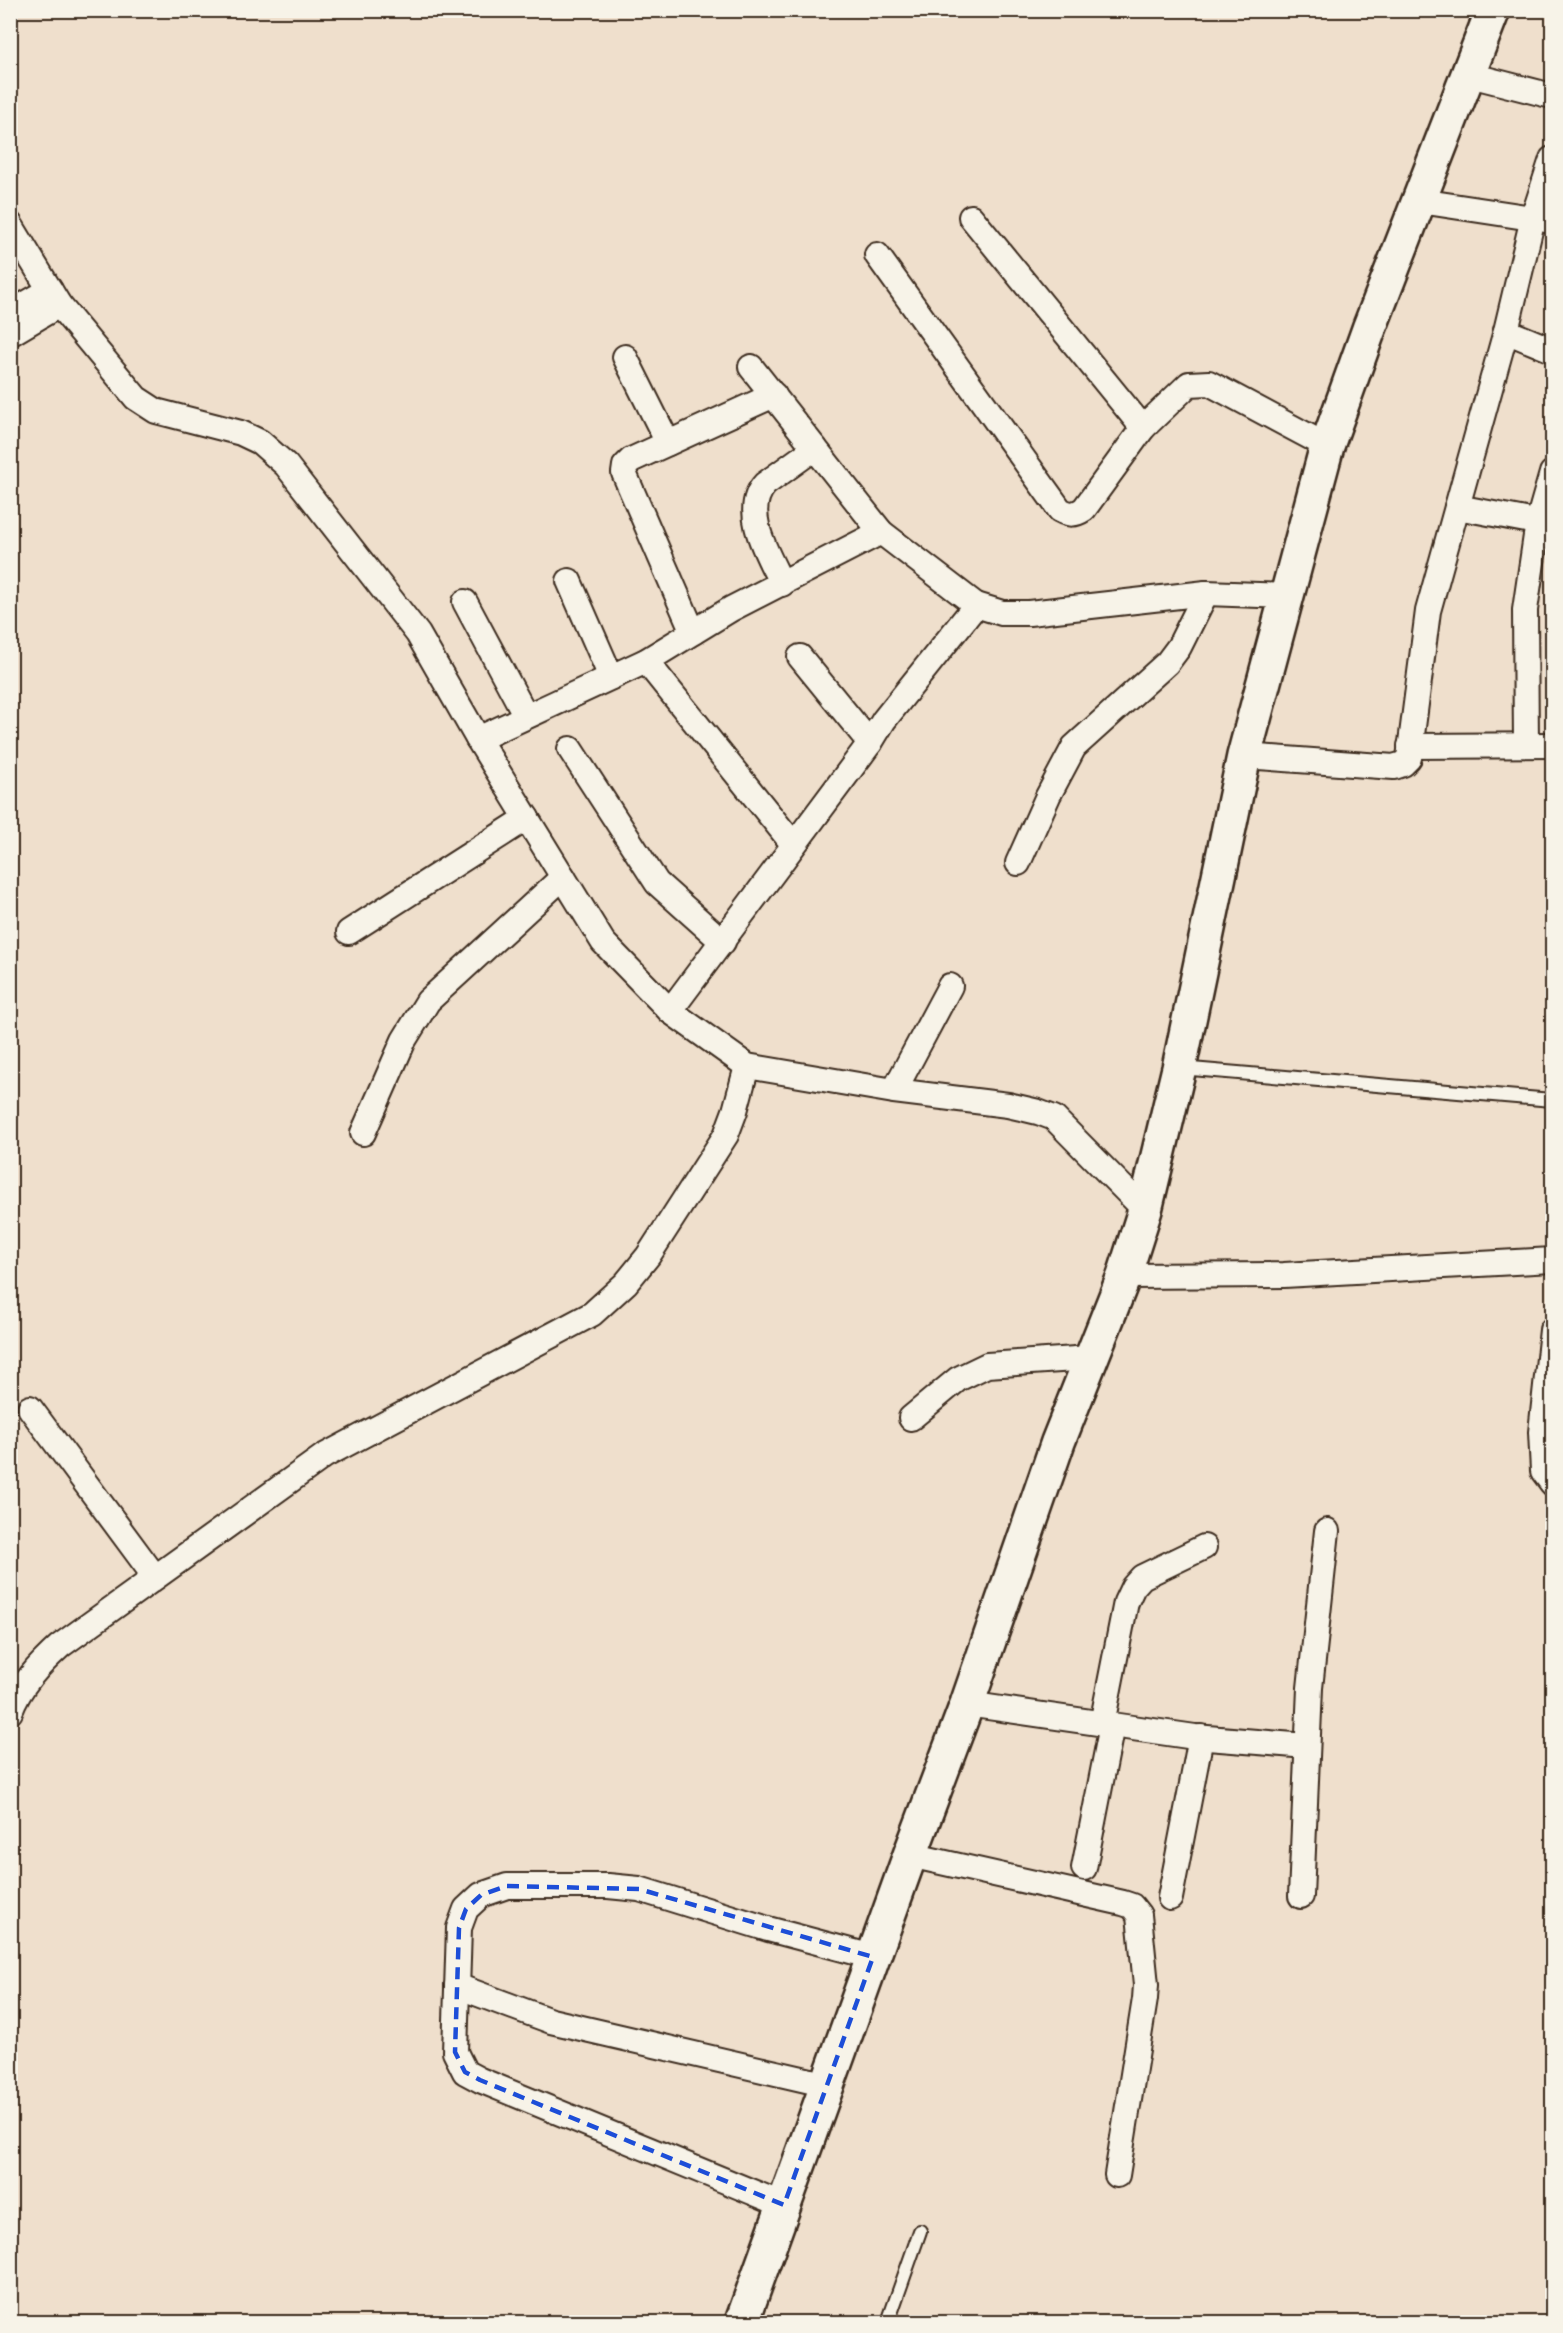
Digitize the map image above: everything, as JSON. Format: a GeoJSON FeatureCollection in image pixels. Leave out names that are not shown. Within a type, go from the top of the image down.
{"type":"FeatureCollection","features":[{"type":"Feature","properties":{"kind":"main road"},"geometry":{"type":"LineString","coordinates":[[742,2322],[910,1855],[967,1704],[1058,1442],[1124,1276],[1145,1210],[1179,1068],[1244,756],[1327,446],[1492,10]]}},
{"type":"Feature","properties":{"kind":"street"},"geometry":{"type":"LineString","coordinates":[[1466,74],[1552,96]]}},
{"type":"Feature","properties":{"kind":"street"},"geometry":{"type":"LineString","coordinates":[[1244,756],[1394,767],[1409,758],[1428,611],[1506,331],[1543,220],[1552,159]]}},
{"type":"Feature","properties":{"kind":"street"},"geometry":{"type":"LineString","coordinates":[[1420,201],[1543,220]]}},
{"type":"Feature","properties":{"kind":"street"},"geometry":{"type":"LineString","coordinates":[[971,217],[1143,428]]}},
{"type":"Feature","properties":{"kind":"street"},"geometry":{"type":"LineString","coordinates":[[10,224],[55,298],[136,398],[156,411],[241,433],[260,442],[286,465],[418,634],[478,739],[603,942],[670,1011],[747,1066],[894,1091],[1008,1105],[1054,1118],[1145,1210]]}},
{"type":"Feature","properties":{"kind":"street"},"geometry":{"type":"LineString","coordinates":[[877,255],[1060,510],[1072,514],[1084,509],[1143,428],[1183,387],[1196,382],[1209,382],[1327,446]]}},
{"type":"Feature","properties":{"kind":"street"},"geometry":{"type":"LineString","coordinates":[[10,313],[55,298]]}},
{"type":"Feature","properties":{"kind":"street"},"geometry":{"type":"LineString","coordinates":[[10,334],[55,298]]}},
{"type":"Feature","properties":{"kind":"street"},"geometry":{"type":"LineString","coordinates":[[1506,331],[1552,350]]}},
{"type":"Feature","properties":{"kind":"street"},"geometry":{"type":"LineString","coordinates":[[625,357],[668,443]]}},
{"type":"Feature","properties":{"kind":"street"},"geometry":{"type":"LineString","coordinates":[[751,367],[881,532],[976,605],[1002,613],[1029,613],[1206,593],[1288,596]]}},
{"type":"Feature","properties":{"kind":"street"},"geometry":{"type":"LineString","coordinates":[[693,632],[624,473],[625,466],[631,460],[774,395]]}},
{"type":"Feature","properties":{"kind":"street"},"geometry":{"type":"LineString","coordinates":[[782,584],[755,524],[759,493],[765,484],[815,448]]}},
{"type":"Feature","properties":{"kind":"street"},"geometry":{"type":"LineString","coordinates":[[1526,745],[1525,610],[1545,524],[1552,473]]}},
{"type":"Feature","properties":{"kind":"street"},"geometry":{"type":"LineString","coordinates":[[1457,507],[1545,524]]}},
{"type":"Feature","properties":{"kind":"street"},"geometry":{"type":"LineString","coordinates":[[478,739],[646,661],[731,609],[881,532]]}},
{"type":"Feature","properties":{"kind":"street"},"geometry":{"type":"LineString","coordinates":[[569,581],[610,677]]}},
{"type":"Feature","properties":{"kind":"street"},"geometry":{"type":"LineString","coordinates":[[1018,863],[1048,796],[1074,747],[1167,663],[1179,647],[1206,593]]}},
{"type":"Feature","properties":{"kind":"street"},"geometry":{"type":"LineString","coordinates":[[465,602],[526,717]]}},
{"type":"Feature","properties":{"kind":"street"},"geometry":{"type":"LineString","coordinates":[[670,1011],[870,743],[884,720],[976,605]]}},
{"type":"Feature","properties":{"kind":"street"},"geometry":{"type":"LineString","coordinates":[[800,657],[870,743]]}},
{"type":"Feature","properties":{"kind":"street"},"geometry":{"type":"LineString","coordinates":[[646,661],[793,844]]}},
{"type":"Feature","properties":{"kind":"street"},"geometry":{"type":"LineString","coordinates":[[1410,746],[1552,745]]}},
{"type":"Feature","properties":{"kind":"street"},"geometry":{"type":"LineString","coordinates":[[570,749],[657,883],[723,942]]}},
{"type":"Feature","properties":{"kind":"street"},"geometry":{"type":"LineString","coordinates":[[350,932],[527,818]]}},
{"type":"Feature","properties":{"kind":"street"},"geometry":{"type":"LineString","coordinates":[[363,1133],[404,1040],[428,1001],[563,877]]}},
{"type":"Feature","properties":{"kind":"street"},"geometry":{"type":"LineString","coordinates":[[894,1091],[950,986]]}},
{"type":"Feature","properties":{"kind":"street"},"geometry":{"type":"LineString","coordinates":[[10,1712],[14,1701],[34,1670],[60,1646],[324,1456],[592,1314],[626,1283],[648,1256],[726,1135],[747,1066]]}},
{"type":"Feature","properties":{"kind":"street"},"geometry":{"type":"LineString","coordinates":[[1124,1276],[1284,1275],[1552,1260]]}},
{"type":"Feature","properties":{"kind":"street"},"geometry":{"type":"LineString","coordinates":[[1552,1330],[1541,1432],[1543,1471],[1552,1483]]}},
{"type":"Feature","properties":{"kind":"street"},"geometry":{"type":"LineString","coordinates":[[911,1418],[958,1379],[987,1365],[1090,1358]]}},
{"type":"Feature","properties":{"kind":"street"},"geometry":{"type":"LineString","coordinates":[[30,1408],[155,1577]]}},
{"type":"Feature","properties":{"kind":"street"},"geometry":{"type":"LineString","coordinates":[[1301,1896],[1310,1688],[1327,1531]]}},
{"type":"Feature","properties":{"kind":"street"},"geometry":{"type":"LineString","coordinates":[[1084,1868],[1126,1602],[1133,1587],[1142,1577],[1204,1547]]}},
{"type":"Feature","properties":{"kind":"street"},"geometry":{"type":"LineString","coordinates":[[967,1704],[1201,1737],[1306,1746]]}},
{"type":"Feature","properties":{"kind":"street"},"geometry":{"type":"LineString","coordinates":[[1170,1898],[1201,1737]]}},
{"type":"Feature","properties":{"kind":"street"},"geometry":{"type":"LineString","coordinates":[[910,1855],[1123,1903],[1136,1910],[1139,1916],[1146,1985],[1117,2175]]}},
{"type":"Feature","properties":{"kind":"street"},"geometry":{"type":"LineString","coordinates":[[784,2205],[465,2072],[455,2052],[459,1928],[466,1909],[481,1895],[507,1886],[608,1886],[639,1889],[768,1929],[873,1957]]}},
{"type":"Feature","properties":{"kind":"street"},"geometry":{"type":"LineString","coordinates":[[457,1986],[551,2021],[828,2085]]}},
{"type":"Feature","properties":{"kind":"lane"},"geometry":{"type":"LineString","coordinates":[[1179,1068],[1552,1100]]}},
{"type":"Feature","properties":{"kind":"lane"},"geometry":{"type":"LineString","coordinates":[[888,2322],[920,2231]]}},
{"type":"Feature","properties":{"kind":"highlighted area"},"geometry":{"type":"Polygon","coordinates":[[[507,1886],[639,1889],[873,1957],[784,2205],[480,2080],[465,2072],[455,2052],[459,1928],[466,1909],[481,1895],[507,1886]]]}}]}
